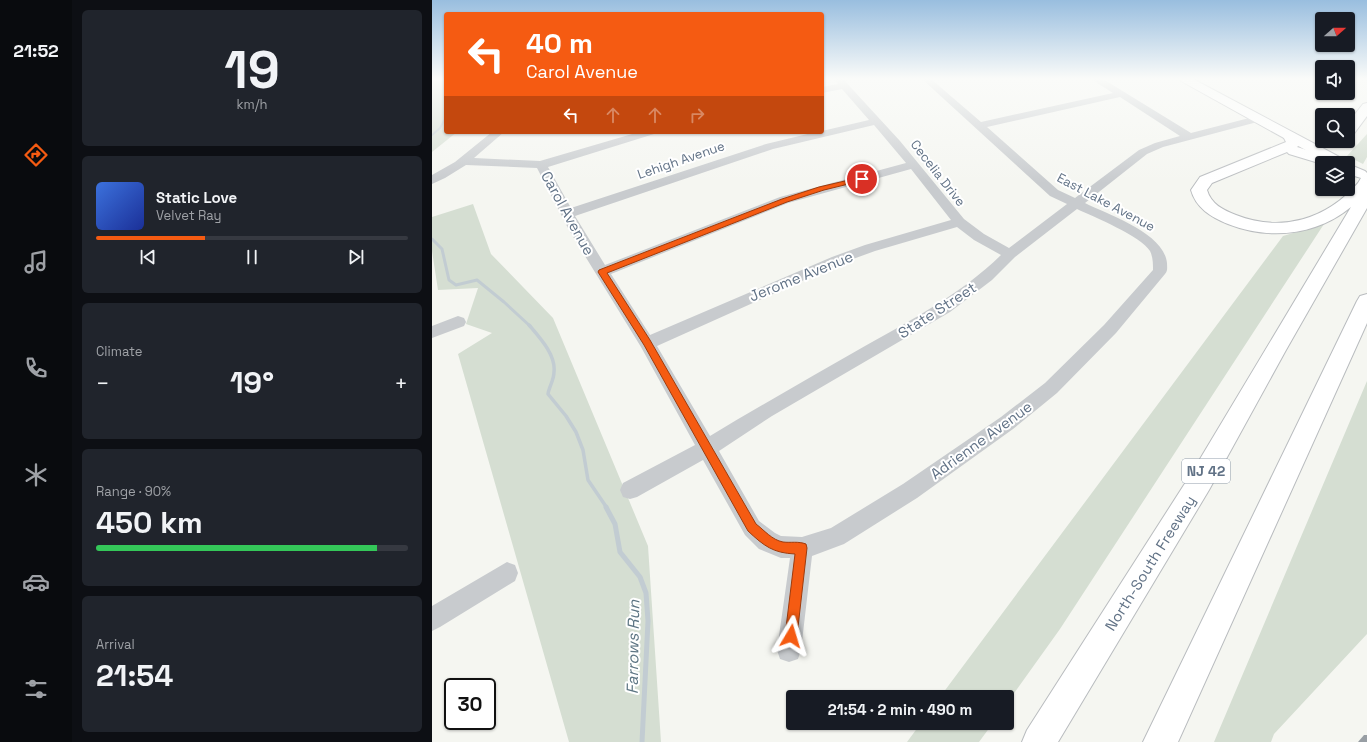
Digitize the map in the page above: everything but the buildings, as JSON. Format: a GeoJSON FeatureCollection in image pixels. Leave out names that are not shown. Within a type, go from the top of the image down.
{"type":"FeatureCollection","features":[{"type":"Feature","properties":{"kind":"highway"},"geometry":{"type":"LineString","coordinates":[[1290,136],[1293,140],[1293,144],[1206,180],[1199,190],[1200,196],[1205,203],[1223,216],[1236,222],[1268,229],[1298,228],[1311,224],[1334,213],[1346,204],[1360,179]]}},
{"type":"Feature","properties":{"kind":"highway"},"geometry":{"type":"LineString","coordinates":[[1276,152],[1316,150]]}},
{"type":"Feature","properties":{"kind":"highway"},"geometry":{"type":"LineString","coordinates":[[1294,151],[1315,157]]}},
{"type":"Feature","properties":{"kind":"highway","name":"North-South Freeway"},"geometry":{"type":"LineString","coordinates":[[1039,742],[1200,482],[1278,345],[1360,206],[1360,179]]}},
{"type":"Feature","properties":{"kind":"highway"},"geometry":{"type":"LineString","coordinates":[[1160,742],[1367,302]]}},
{"type":"Feature","properties":{"kind":"main road"},"geometry":{"type":"LineString","coordinates":[[1248,114],[1327,156]]}},
{"type":"Feature","properties":{"kind":"main road"},"geometry":{"type":"LineString","coordinates":[[1355,122],[1362,114]]}},
{"type":"Feature","properties":{"kind":"main road"},"geometry":{"type":"LineString","coordinates":[[1316,150],[1321,148]]}},
{"type":"Feature","properties":{"kind":"street","name":"Cecelia Drive"},"geometry":{"type":"LineString","coordinates":[[870,114],[914,165],[958,222],[979,237],[1010,254]]}},
{"type":"Feature","properties":{"kind":"street","name":"East Lake Avenue"},"geometry":{"type":"LineString","coordinates":[[965,114],[1046,187],[1075,204],[1138,234],[1155,246],[1160,259],[1160,271],[1136,299]]}},
{"type":"Feature","properties":{"kind":"street"},"geometry":{"type":"LineString","coordinates":[[979,126],[1034,114]]}},
{"type":"Feature","properties":{"kind":"street"},"geometry":{"type":"LineString","coordinates":[[1153,114],[1188,136]]}},
{"type":"Feature","properties":{"kind":"street","name":"State Street"},"geometry":{"type":"LineString","coordinates":[[630,490],[707,448],[766,411],[945,308],[987,277],[1010,254],[1144,152],[1159,145],[1188,136],[1258,119]]}},
{"type":"Feature","properties":{"kind":"street","name":"Lehigh Avenue"},"geometry":{"type":"LineString","coordinates":[[824,133],[877,121]]}},
{"type":"Feature","properties":{"kind":"street"},"geometry":{"type":"LineString","coordinates":[[432,180],[442,176],[464,161],[497,134]]}},
{"type":"Feature","properties":{"kind":"street"},"geometry":{"type":"LineString","coordinates":[[541,165],[643,134]]}},
{"type":"Feature","properties":{"kind":"street","name":"Lehigh Avenue"},"geometry":{"type":"LineString","coordinates":[[567,214],[770,146],[821,134]]}},
{"type":"Feature","properties":{"kind":"street","name":"Carol Avenue"},"geometry":{"type":"LineString","coordinates":[[464,161],[541,165],[567,214],[647,343],[752,528],[767,541],[781,547],[802,548]]}},
{"type":"Feature","properties":{"kind":"street"},"geometry":{"type":"LineString","coordinates":[[602,272],[784,200],[914,165]]}},
{"type":"Feature","properties":{"kind":"street","name":"Jerome Avenue"},"geometry":{"type":"LineString","coordinates":[[647,343],[837,260],[870,248],[958,222]]}},
{"type":"Feature","properties":{"kind":"street","name":"Adrienne Avenue"},"geometry":{"type":"LineString","coordinates":[[802,548],[836,537],[910,491],[1008,423],[1051,388],[1110,329],[1136,299]]}},
{"type":"Feature","properties":{"kind":"street"},"geometry":{"type":"LineString","coordinates":[[432,332],[458,322]]}},
{"type":"Feature","properties":{"kind":"street"},"geometry":{"type":"LineString","coordinates":[[789,650],[802,548]]}},
{"type":"Feature","properties":{"kind":"street"},"geometry":{"type":"LineString","coordinates":[[432,619],[507,573]]}},
{"type":"Feature","properties":{"kind":"shaded area"},"geometry":{"type":"Polygon","coordinates":[[[432,114],[444,114],[444,134],[454,134],[432,152],[432,114]]]}},
{"type":"Feature","properties":{"kind":"shaded area"},"geometry":{"type":"Polygon","coordinates":[[[1367,134],[1367,157],[1363,164],[1355,160],[1355,156],[1347,156],[1367,134]]]}},
{"type":"Feature","properties":{"kind":"shaded area"},"geometry":{"type":"Polygon","coordinates":[[[473,204],[491,254],[553,318],[648,546],[661,742],[569,742],[458,354],[492,333],[466,324],[478,288],[438,290],[432,251],[432,217],[473,204]]]}},
{"type":"Feature","properties":{"kind":"shaded area"},"geometry":{"type":"Polygon","coordinates":[[[1324,224],[1060,629],[1014,693],[1014,690],[945,690],[1283,236],[1324,224]]]}},
{"type":"Feature","properties":{"kind":"shaded area"},"geometry":{"type":"Polygon","coordinates":[[[1367,381],[1367,634],[1274,734],[1271,742],[1214,742],[1367,381]]]}},
{"type":"Feature","properties":{"kind":"shaded area"},"geometry":{"type":"Polygon","coordinates":[[[916,730],[988,730],[979,742],[907,742],[916,730]]]}},
{"type":"Feature","properties":{"kind":"waterway","name":"Farrows Run"},"geometry":{"type":"LineString","coordinates":[[432,135],[440,128],[444,121]]}},
{"type":"Feature","properties":{"kind":"waterway","name":"Farrows Run"},"geometry":{"type":"LineString","coordinates":[[432,239],[442,249],[449,280],[456,285],[477,280],[529,325]]}},
{"type":"Feature","properties":{"kind":"waterway","name":"Farrows Run"},"geometry":{"type":"LineString","coordinates":[[529,325],[550,353],[554,366],[554,375],[548,394],[566,416],[576,432],[583,450],[588,480],[607,508]]}},
{"type":"Feature","properties":{"kind":"waterway","name":"Farrows Run"},"geometry":{"type":"LineString","coordinates":[[606,507],[615,524],[620,552],[640,577],[646,593],[648,621],[642,742]]}},
{"type":"Feature","properties":{"kind":"route"},"geometry":{"type":"LineString","coordinates":[[791,636],[802,548],[781,547],[767,541],[752,528],[647,343],[602,272],[784,200],[862,179]]}}]}
